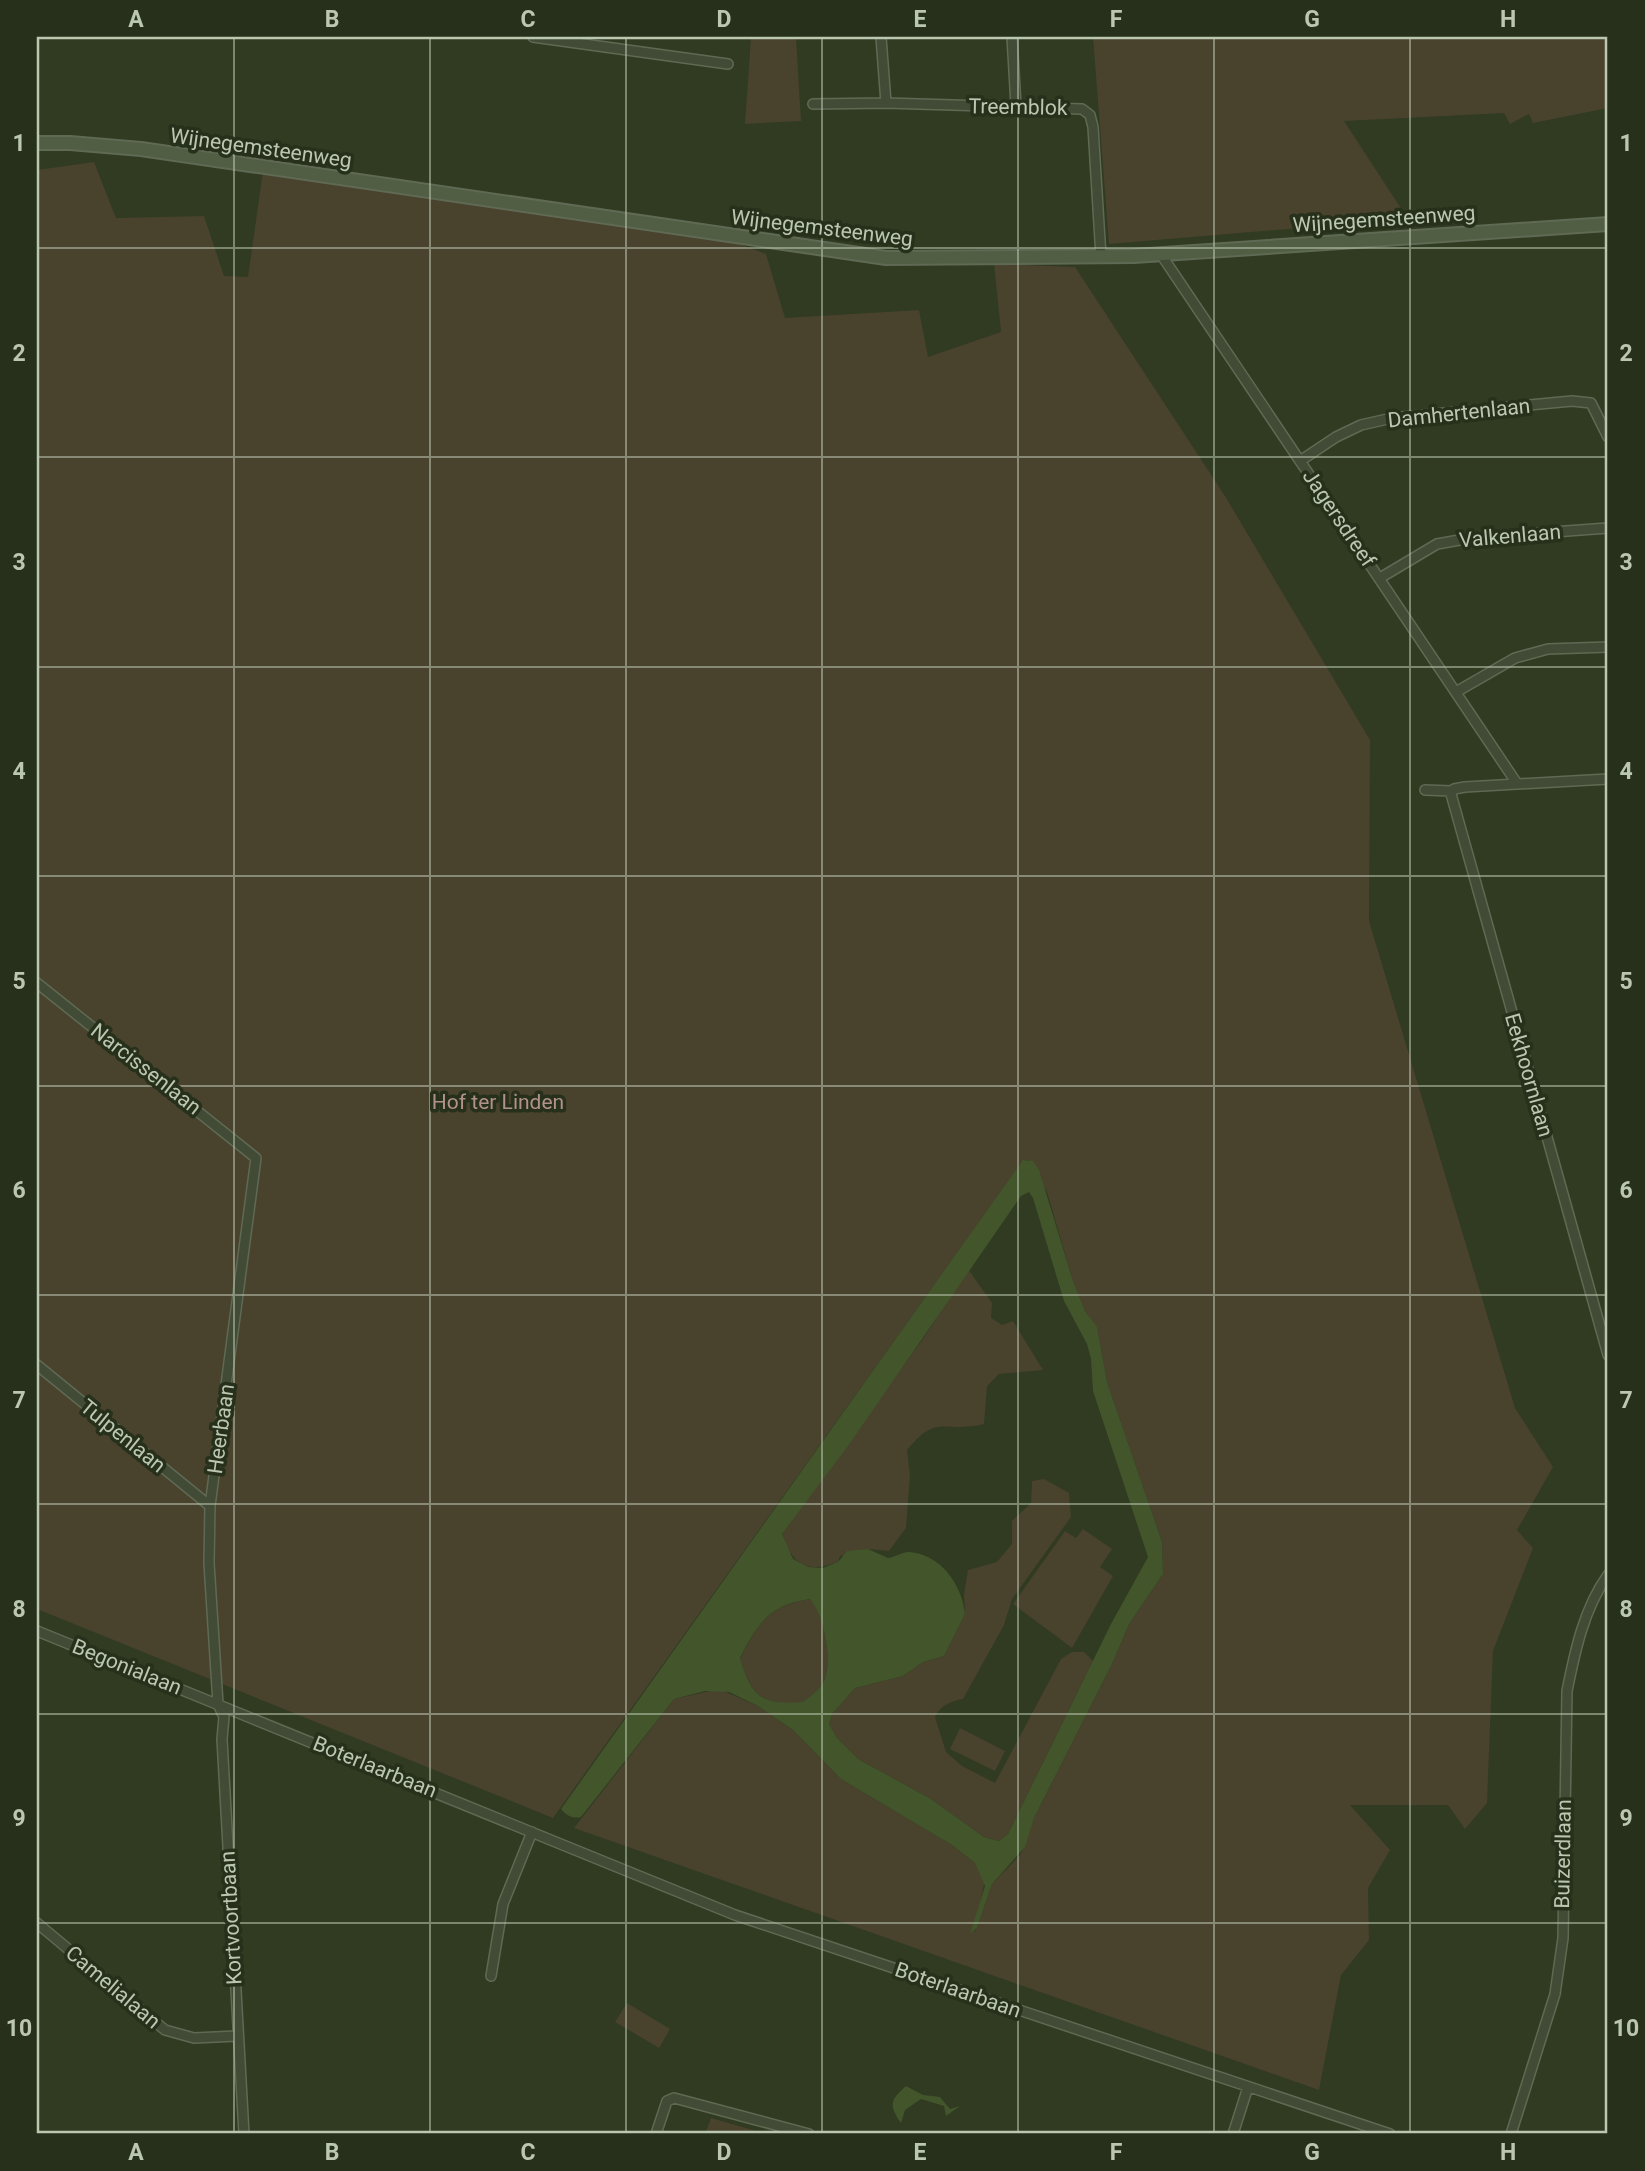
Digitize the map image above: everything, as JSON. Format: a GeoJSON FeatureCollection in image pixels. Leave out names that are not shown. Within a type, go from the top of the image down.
{"type":"FeatureCollection","features":[{"type":"Feature","properties":{"kind":"street"},"geometry":{"type":"LineString","coordinates":[[533,37],[728,64]]}},
{"type":"Feature","properties":{"kind":"street"},"geometry":{"type":"LineString","coordinates":[[881,37],[886,103]]}},
{"type":"Feature","properties":{"kind":"street"},"geometry":{"type":"LineString","coordinates":[[1012,37],[1016,106]]}},
{"type":"Feature","properties":{"kind":"street","name":"Treemblok"},"geometry":{"type":"LineString","coordinates":[[813,104],[886,103],[1077,108],[1090,116],[1101,257]]}},
{"type":"Feature","properties":{"kind":"street","name":"Wijnegemsteenweg"},"geometry":{"type":"LineString","coordinates":[[37,143],[141,149],[861,256],[909,259],[1101,257],[1608,224]]}},
{"type":"Feature","properties":{"kind":"street","name":"Jagersdreef"},"geometry":{"type":"LineString","coordinates":[[1160,253],[1516,782]]}},
{"type":"Feature","properties":{"kind":"street","name":"Damhertenlaan"},"geometry":{"type":"LineString","coordinates":[[1300,461],[1336,437],[1361,425],[1392,418],[1572,401],[1591,403],[1608,437]]}},
{"type":"Feature","properties":{"kind":"street","name":"Valkenlaan"},"geometry":{"type":"LineString","coordinates":[[1380,578],[1437,544],[1471,538],[1608,527]]}},
{"type":"Feature","properties":{"kind":"street"},"geometry":{"type":"LineString","coordinates":[[1456,692],[1515,658],[1548,649],[1608,647]]}},
{"type":"Feature","properties":{"kind":"street"},"geometry":{"type":"LineString","coordinates":[[1425,790],[1451,792],[1516,782],[1608,780]]}},
{"type":"Feature","properties":{"kind":"street","name":"Eekhoornlaan"},"geometry":{"type":"LineString","coordinates":[[1451,792],[1608,1355]]}},
{"type":"Feature","properties":{"kind":"street","name":"Narcissenlaan"},"geometry":{"type":"LineString","coordinates":[[37,983],[255,1156]]}},
{"type":"Feature","properties":{"kind":"street","name":"Heerbaan"},"geometry":{"type":"LineString","coordinates":[[218,1704],[209,1563],[210,1506],[238,1307],[255,1156]]}},
{"type":"Feature","properties":{"kind":"street","name":"Tulpenlaan"},"geometry":{"type":"LineString","coordinates":[[37,1365],[210,1506]]}},
{"type":"Feature","properties":{"kind":"street","name":"Buizerdlaan"},"geometry":{"type":"LineString","coordinates":[[1511,2134],[1555,1994],[1563,1938],[1567,1691],[1575,1652],[1589,1609],[1608,1575]]}},
{"type":"Feature","properties":{"kind":"street","name":"Begonialaan"},"geometry":{"type":"LineString","coordinates":[[37,1631],[218,1704]]}},
{"type":"Feature","properties":{"kind":"street","name":"Boterlaarbaan"},"geometry":{"type":"LineString","coordinates":[[218,1704],[735,1915],[1390,2134]]}},
{"type":"Feature","properties":{"kind":"street","name":"Kortvoortbaan"},"geometry":{"type":"LineString","coordinates":[[218,1704],[224,1717],[222,1739],[244,2134]]}},
{"type":"Feature","properties":{"kind":"street"},"geometry":{"type":"LineString","coordinates":[[491,1976],[503,1904],[532,1832]]}},
{"type":"Feature","properties":{"kind":"street","name":"Camelialaan"},"geometry":{"type":"LineString","coordinates":[[37,1923],[165,2030],[194,2039],[237,2036]]}},
{"type":"Feature","properties":{"kind":"street"},"geometry":{"type":"LineString","coordinates":[[1233,2134],[1248,2087]]}},
{"type":"Feature","properties":{"kind":"street"},"geometry":{"type":"LineString","coordinates":[[656,2134],[667,2101],[674,2098],[809,2134]]}},
{"type":"Feature","properties":{"kind":"green space"},"geometry":{"type":"Polygon","coordinates":[[[751,37],[796,37],[801,121],[745,124],[751,37]]]}},
{"type":"Feature","properties":{"kind":"green space"},"geometry":{"type":"Polygon","coordinates":[[[1093,37],[1608,37],[1608,108],[1533,123],[1529,114],[1510,124],[1504,113],[1344,121],[1408,219],[1109,244],[1093,37]]]}},
{"type":"Feature","properties":{"kind":"green space","name":"Hof ter Linden"},"geometry":{"type":"Polygon","coordinates":[[[94,162],[116,218],[204,216],[224,276],[248,277],[263,171],[729,240],[766,254],[785,318],[919,310],[928,357],[1001,332],[994,264],[1075,267],[1225,496],[1370,740],[1369,921],[1515,1408],[1553,1467],[1517,1530],[1533,1548],[1493,1651],[1487,1803],[1465,1829],[1448,1805],[1350,1805],[1390,1850],[1368,1888],[1369,1940],[1341,1975],[1319,2090],[574,1828],[674,1699],[719,1689],[758,1706],[793,1730],[841,1779],[952,1845],[975,1863],[985,1880],[974,1933],[992,1884],[1020,1855],[1034,1818],[1112,1664],[1129,1624],[1163,1574],[1162,1542],[1107,1382],[1097,1328],[1085,1311],[1073,1281],[1047,1192],[1028,1160],[1023,1161],[553,1818],[37,1609],[37,170],[94,162]]]}},
{"type":"Feature","properties":{"kind":"green space"},"geometry":{"type":"Polygon","coordinates":[[[968,1269],[992,1303],[991,1318],[1002,1325],[1013,1321],[1043,1370],[999,1374],[987,1386],[984,1424],[934,1428],[926,1431],[907,1450],[910,1475],[906,1528],[889,1551],[868,1549],[840,1556],[838,1562],[827,1566],[809,1567],[802,1564],[791,1553],[782,1534],[925,1336],[968,1269]]]}},
{"type":"Feature","properties":{"kind":"green space"},"geometry":{"type":"Polygon","coordinates":[[[1044,1479],[1069,1493],[1071,1517],[1012,1599],[1004,1625],[963,1699],[947,1704],[935,1717],[946,1752],[962,1766],[995,1783],[1061,1659],[1072,1652],[1084,1652],[1093,1661],[1008,1834],[999,1841],[984,1837],[931,1799],[858,1759],[837,1738],[829,1724],[832,1714],[855,1688],[903,1676],[923,1662],[944,1656],[965,1614],[964,1594],[968,1570],[997,1562],[1012,1544],[1012,1521],[1031,1503],[1032,1481],[1044,1479]]]}},
{"type":"Feature","properties":{"kind":"green space"},"geometry":{"type":"Polygon","coordinates":[[[1083,1529],[1112,1549],[1100,1567],[1113,1576],[1072,1648],[1013,1604],[1065,1531],[1076,1538],[1083,1529]]]}},
{"type":"Feature","properties":{"kind":"green space"},"geometry":{"type":"Polygon","coordinates":[[[811,1599],[820,1616],[826,1639],[828,1663],[823,1683],[803,1703],[768,1700],[755,1691],[740,1659],[766,1618],[785,1606],[811,1599]]]}},
{"type":"Feature","properties":{"kind":"green space"},"geometry":{"type":"Polygon","coordinates":[[[960,1728],[1005,1751],[995,1771],[950,1749],[960,1728]]]}},
{"type":"Feature","properties":{"kind":"green space"},"geometry":{"type":"Polygon","coordinates":[[[627,2003],[670,2029],[659,2048],[615,2022],[627,2003]]]}},
{"type":"Feature","properties":{"kind":"green space"},"geometry":{"type":"Polygon","coordinates":[[[711,2118],[767,2134],[705,2134],[711,2118]]]}},
{"type":"Feature","properties":{"kind":"shaded area"},"geometry":{"type":"Polygon","coordinates":[[[1023,1160],[1033,1161],[1039,1170],[1073,1281],[1085,1311],[1097,1327],[1107,1382],[1162,1542],[1163,1574],[1129,1624],[1112,1664],[1034,1818],[1025,1847],[992,1884],[977,1928],[970,1934],[985,1886],[975,1863],[952,1845],[841,1779],[793,1730],[758,1706],[729,1692],[705,1691],[674,1699],[581,1817],[570,1816],[561,1809],[1023,1160]],[[1029,1192],[1021,1196],[848,1446],[782,1534],[793,1559],[808,1567],[823,1568],[838,1562],[847,1551],[868,1549],[888,1558],[909,1552],[920,1554],[930,1558],[948,1573],[959,1592],[965,1614],[944,1656],[923,1662],[903,1676],[855,1688],[832,1714],[829,1724],[837,1738],[858,1759],[931,1799],[984,1837],[999,1841],[1008,1834],[1111,1624],[1148,1557],[1093,1391],[1087,1344],[1064,1301],[1029,1192]],[[810,1599],[784,1606],[766,1618],[740,1658],[754,1690],[768,1700],[803,1702],[823,1683],[828,1663],[826,1639],[810,1599]]]}},
{"type":"Feature","properties":{"kind":"shaded area"},"geometry":{"type":"Polygon","coordinates":[[[906,2086],[923,2095],[940,2097],[950,2109],[960,2106],[946,2116],[944,2106],[921,2099],[905,2110],[901,2123],[894,2111],[893,2102],[906,2086]]]}}]}
